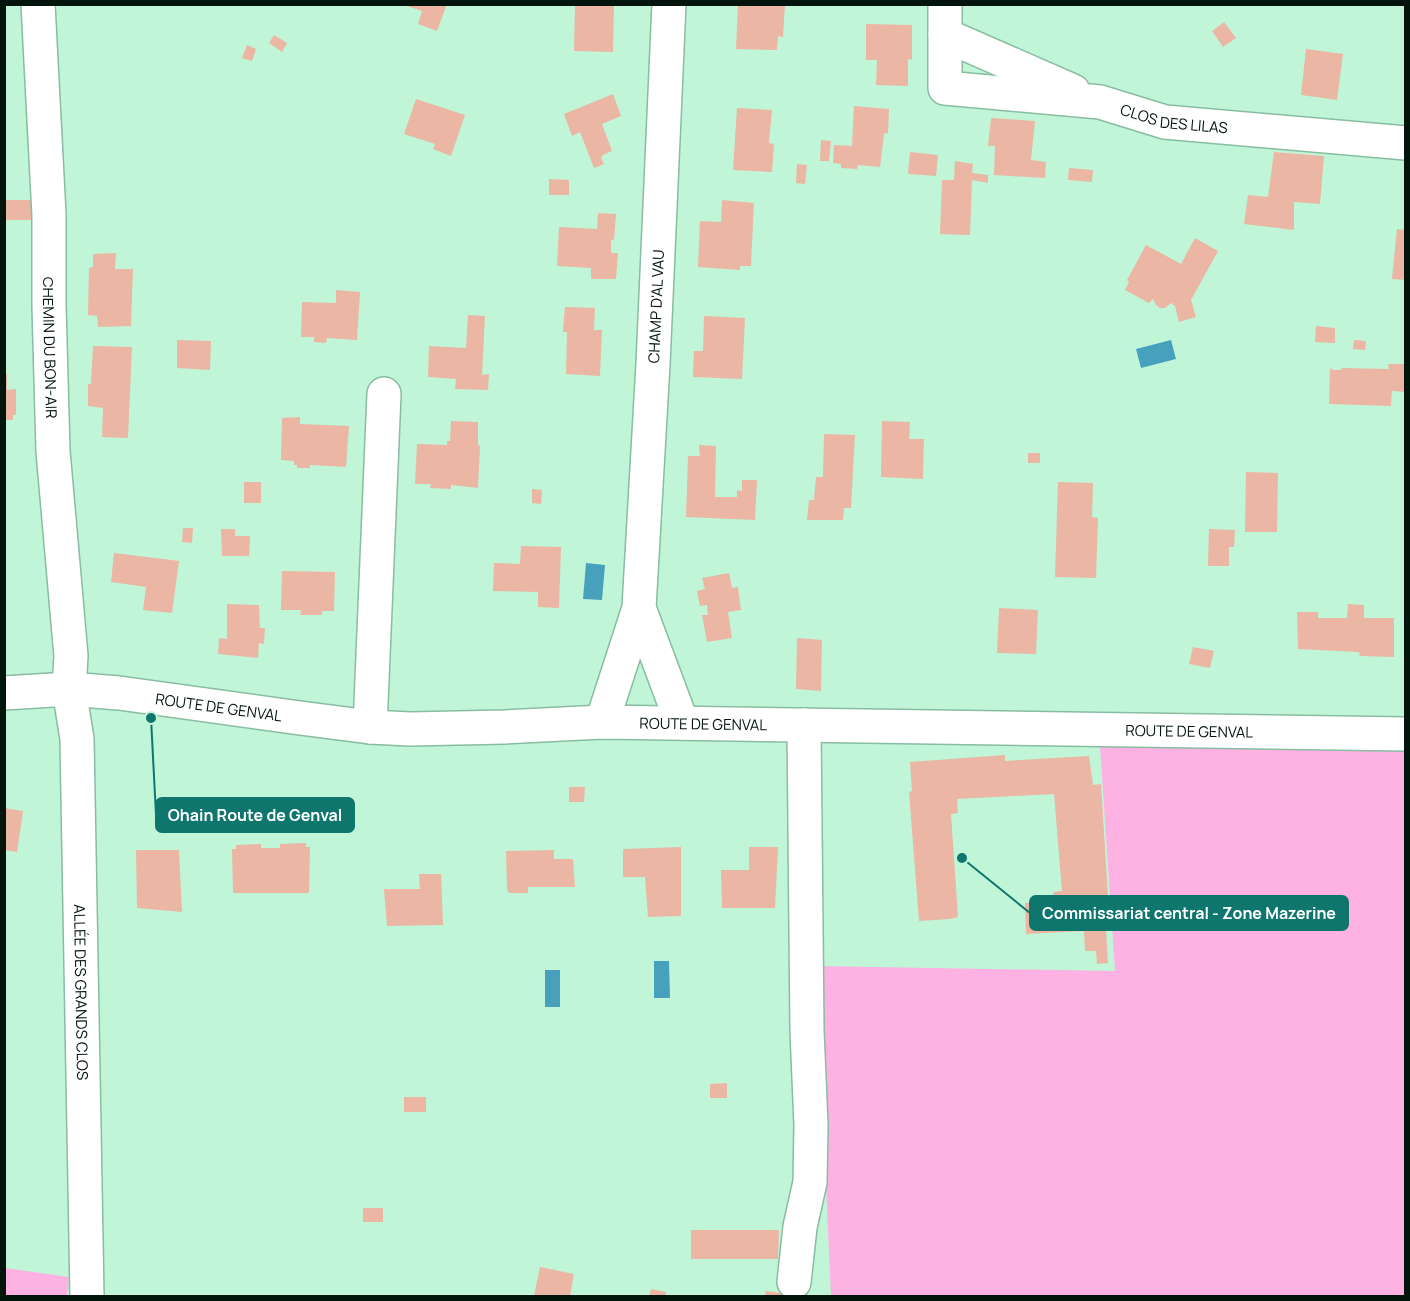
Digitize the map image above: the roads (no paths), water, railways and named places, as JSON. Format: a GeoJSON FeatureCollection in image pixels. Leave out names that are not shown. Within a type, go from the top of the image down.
{"type":"FeatureCollection","features":[{"type":"Feature","properties":{"kind":"street","name":"CHEMIN DU BON-AIR"},"geometry":{"type":"LineString","coordinates":[[38,4],[49,215],[53,451],[71,656],[69,689]]}},
{"type":"Feature","properties":{"kind":"street","name":"CHAMP D'AL VAU"},"geometry":{"type":"LineString","coordinates":[[602,722],[639,608],[653,364],[669,4]]}},
{"type":"Feature","properties":{"kind":"street","name":"CLOS DES LILAS"},"geometry":{"type":"LineString","coordinates":[[945,20],[945,88],[1100,102],[1165,122],[1406,143]]}},
{"type":"Feature","properties":{"kind":"street"},"geometry":{"type":"LineString","coordinates":[[945,20],[1100,102]]}},
{"type":"Feature","properties":{"kind":"street"},"geometry":{"type":"LineString","coordinates":[[370,727],[384,394]]}},
{"type":"Feature","properties":{"kind":"street","name":"CHAMP D'AL VAU"},"geometry":{"type":"LineString","coordinates":[[639,608],[682,723]]}},
{"type":"Feature","properties":{"kind":"street","name":"ROUTE DE GENVAL"},"geometry":{"type":"LineString","coordinates":[[4,693],[69,689],[119,693],[370,727],[410,729],[493,728],[602,722],[1406,734]]}},
{"type":"Feature","properties":{"kind":"street","name":"ALLÉE DES GRANDS CLOS"},"geometry":{"type":"LineString","coordinates":[[69,689],[76,739],[87,1296]]}},
{"type":"Feature","properties":{"kind":"street"},"geometry":{"type":"LineString","coordinates":[[794,1282],[800,1227],[810,1182],[811,1136],[807,1032],[804,725]]}},
{"type":"Feature","properties":{"kind":"water"},"geometry":{"type":"Polygon","coordinates":[[[1171,340],[1176,359],[1141,368],[1136,349],[1171,340]]]}},
{"type":"Feature","properties":{"kind":"water"},"geometry":{"type":"Polygon","coordinates":[[[586,563],[605,565],[602,600],[583,599],[586,563]]]}},
{"type":"Feature","properties":{"kind":"water"},"geometry":{"type":"Polygon","coordinates":[[[654,961],[669,961],[670,998],[654,998],[654,961]]]}},
{"type":"Feature","properties":{"kind":"water"},"geometry":{"type":"Polygon","coordinates":[[[545,970],[560,970],[560,1007],[545,1007],[545,970]]]}},
{"type":"Feature","properties":{"kind":"place","name":"Ohain Route de Genval"},"geometry":{"type":"Point","coordinates":[151,718]}},
{"type":"Feature","properties":{"kind":"place","name":"Commissariat central - Zone Mazerine"},"geometry":{"type":"Point","coordinates":[962,858]}}]}
